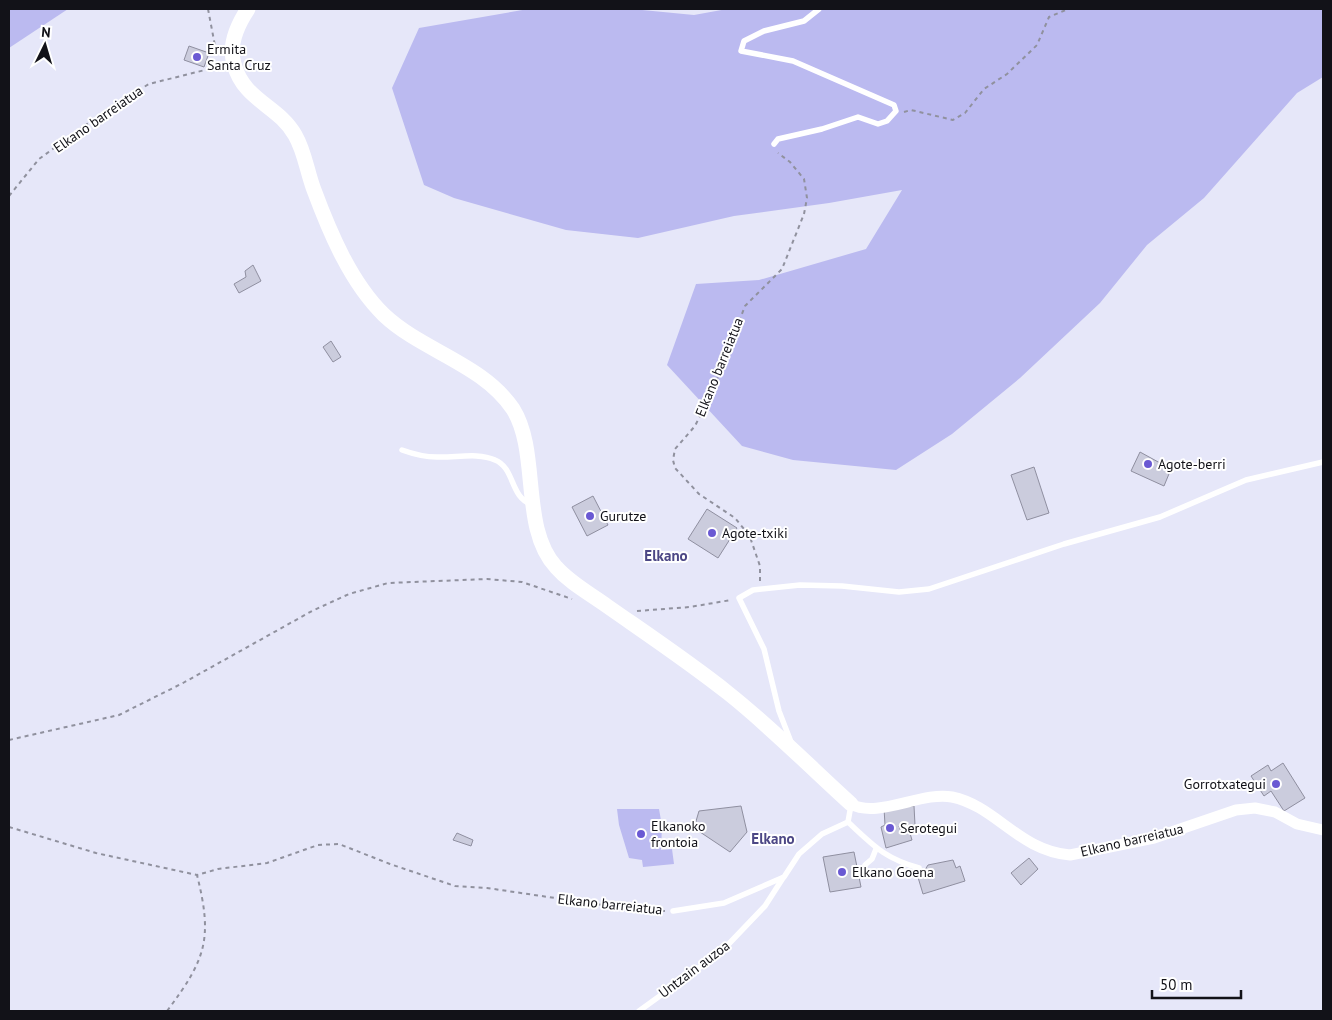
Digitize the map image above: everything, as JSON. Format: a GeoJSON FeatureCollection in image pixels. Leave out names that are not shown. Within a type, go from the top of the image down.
{"type":"FeatureCollection","features":[{"type":"Feature","properties":{"kind":"street"},"geometry":{"type":"LineString","coordinates":[[248,9],[235,36],[230,63],[247,91],[281,119],[296,136],[304,155],[313,189],[332,232],[349,267],[374,304],[407,333],[501,394],[514,412],[526,453],[533,505],[540,538],[545,552],[556,567],[572,582],[727,692],[851,804]]}},
{"type":"Feature","properties":{"kind":"street","name":"Elkano barreiatua"},"geometry":{"type":"LineString","coordinates":[[851,804],[856,807],[876,807],[920,798],[951,797],[979,808],[1036,847],[1057,854],[1070,855],[1154,838],[1236,810],[1255,808],[1275,812],[1297,824],[1323,830]]}},
{"type":"Feature","properties":{"kind":"lane"},"geometry":{"type":"LineString","coordinates":[[774,144],[778,139],[822,129],[858,117],[878,124],[887,121],[894,113],[894,105],[818,70],[793,61],[741,51],[744,41],[764,31],[804,21],[819,9]]}},
{"type":"Feature","properties":{"kind":"lane"},"geometry":{"type":"LineString","coordinates":[[402,450],[430,457],[475,456],[496,460],[507,470],[519,495],[527,503],[533,505]]}},
{"type":"Feature","properties":{"kind":"lane"},"geometry":{"type":"LineString","coordinates":[[798,756],[779,711],[764,649],[739,598],[760,588],[811,585],[882,592],[929,590],[1064,544],[1160,517],[1246,480],[1323,462]]}},
{"type":"Feature","properties":{"kind":"lane"},"geometry":{"type":"LineString","coordinates":[[848,822],[851,804]]}},
{"type":"Feature","properties":{"kind":"lane"},"geometry":{"type":"LineString","coordinates":[[848,822],[876,849],[895,861],[920,868]]}},
{"type":"Feature","properties":{"kind":"lane"},"geometry":{"type":"LineString","coordinates":[[784,877],[799,854],[822,834],[848,822]]}},
{"type":"Feature","properties":{"kind":"lane"},"geometry":{"type":"LineString","coordinates":[[865,865],[872,859],[876,849]]}},
{"type":"Feature","properties":{"kind":"lane","name":"Elkano barreiatua"},"geometry":{"type":"LineString","coordinates":[[673,911],[724,903],[784,877]]}},
{"type":"Feature","properties":{"kind":"lane","name":"Untzain auzoa"},"geometry":{"type":"LineString","coordinates":[[639,1011],[722,951],[760,911],[784,877]]}},
{"type":"Feature","properties":{"kind":"path"},"geometry":{"type":"LineString","coordinates":[[208,9],[216,51],[230,63]]}},
{"type":"Feature","properties":{"kind":"path"},"geometry":{"type":"LineString","coordinates":[[894,113],[911,110],[953,120],[965,114],[984,89],[1008,74],[1037,45],[1049,17],[1068,9]]}},
{"type":"Feature","properties":{"kind":"path","name":"Elkano barreiatua"},"geometry":{"type":"LineString","coordinates":[[9,196],[39,159],[112,106],[149,84],[230,63]]}},
{"type":"Feature","properties":{"kind":"path","name":"Elkano barreiatua"},"geometry":{"type":"LineString","coordinates":[[760,588],[760,566],[751,540],[744,529],[735,518],[698,494],[675,468],[673,460],[675,449],[695,426],[714,387],[745,306],[782,269],[804,214],[807,198],[804,179],[790,162],[774,149],[774,144]]}},
{"type":"Feature","properties":{"kind":"path"},"geometry":{"type":"LineString","coordinates":[[9,740],[119,715],[199,674],[312,611],[349,594],[388,583],[487,579],[522,582],[578,601]]}},
{"type":"Feature","properties":{"kind":"path"},"geometry":{"type":"LineString","coordinates":[[635,611],[690,607],[739,598]]}},
{"type":"Feature","properties":{"kind":"path"},"geometry":{"type":"LineString","coordinates":[[9,827],[96,853],[197,875],[206,927],[204,951],[167,1011]]}},
{"type":"Feature","properties":{"kind":"path","name":"Elkano barreiatua"},"geometry":{"type":"LineString","coordinates":[[197,875],[218,869],[266,864],[318,845],[339,844],[455,886],[487,888],[637,910],[673,911]]}},
{"type":"Feature","properties":{"kind":"shaded area"},"geometry":{"type":"Polygon","coordinates":[[[9,9],[68,9],[9,48],[9,9]]]}},
{"type":"Feature","properties":{"kind":"shaded area"},"geometry":{"type":"Polygon","coordinates":[[[528,9],[632,9],[694,15],[727,9],[1323,9],[1323,77],[1297,93],[1204,198],[1147,245],[1100,303],[1020,378],[952,434],[896,470],[793,460],[742,446],[667,365],[696,284],[759,280],[866,249],[902,190],[829,203],[734,216],[638,238],[566,230],[454,198],[424,185],[392,88],[419,28],[528,9]]]}},
{"type":"Feature","properties":{"kind":"shaded area","name":"Elkanoko frontoia"},"geometry":{"type":"Polygon","coordinates":[[[617,809],[659,809],[662,826],[661,850],[672,849],[674,864],[643,867],[642,860],[629,858],[619,825],[617,809]]]}},
{"type":"Feature","properties":{"kind":"building","name":"Ermita Santa Cruz"},"geometry":{"type":"Polygon","coordinates":[[[189,46],[209,53],[204,67],[184,60],[189,46]]]}},
{"type":"Feature","properties":{"kind":"building"},"geometry":{"type":"Polygon","coordinates":[[[253,265],[261,281],[239,293],[234,284],[246,277],[245,271],[253,265]]]}},
{"type":"Feature","properties":{"kind":"building"},"geometry":{"type":"Polygon","coordinates":[[[331,341],[341,357],[333,362],[323,347],[331,341]]]}},
{"type":"Feature","properties":{"kind":"building","name":"Agote-berri"},"geometry":{"type":"Polygon","coordinates":[[[1140,452],[1171,469],[1164,486],[1131,471],[1140,452]]]}},
{"type":"Feature","properties":{"kind":"building"},"geometry":{"type":"Polygon","coordinates":[[[1034,467],[1049,513],[1027,520],[1011,475],[1034,467]]]}},
{"type":"Feature","properties":{"kind":"building","name":"Gurutze"},"geometry":{"type":"Polygon","coordinates":[[[593,496],[608,525],[587,536],[572,507],[593,496]]]}},
{"type":"Feature","properties":{"kind":"building","name":"Agote-txiki"},"geometry":{"type":"Polygon","coordinates":[[[707,509],[737,528],[718,558],[688,539],[707,509]]]}},
{"type":"Feature","properties":{"kind":"building","name":"Gorrotxategui"},"geometry":{"type":"Polygon","coordinates":[[[1283,763],[1305,798],[1284,811],[1271,791],[1264,796],[1251,776],[1268,765],[1271,771],[1283,763]]]}},
{"type":"Feature","properties":{"kind":"building"},"geometry":{"type":"Polygon","coordinates":[[[741,806],[747,832],[730,852],[694,828],[699,811],[741,806]]]}},
{"type":"Feature","properties":{"kind":"building","name":"Serotegui"},"geometry":{"type":"Polygon","coordinates":[[[914,806],[915,825],[899,826],[901,832],[909,830],[912,840],[886,848],[881,827],[885,825],[884,808],[914,806]]]}},
{"type":"Feature","properties":{"kind":"building"},"geometry":{"type":"Polygon","coordinates":[[[457,833],[473,840],[471,846],[453,840],[457,833]]]}},
{"type":"Feature","properties":{"kind":"building","name":"Elkano Goena"},"geometry":{"type":"Polygon","coordinates":[[[854,852],[861,887],[830,892],[823,857],[854,852]]]}},
{"type":"Feature","properties":{"kind":"building"},"geometry":{"type":"Polygon","coordinates":[[[1029,858],[1038,869],[1021,885],[1011,873],[1029,858]]]}},
{"type":"Feature","properties":{"kind":"building"},"geometry":{"type":"Polygon","coordinates":[[[953,860],[956,868],[960,866],[965,881],[923,894],[917,874],[923,873],[928,865],[953,860]]]}},
{"type":"Feature","properties":{"kind":"place","name":"Ermita Santa Cruz"},"geometry":{"type":"Point","coordinates":[197,57]}},
{"type":"Feature","properties":{"kind":"place","name":"Agote-berri"},"geometry":{"type":"Point","coordinates":[1148,464]}},
{"type":"Feature","properties":{"kind":"place","name":"Gurutze"},"geometry":{"type":"Point","coordinates":[590,516]}},
{"type":"Feature","properties":{"kind":"place","name":"Agote-txiki"},"geometry":{"type":"Point","coordinates":[712,533]}},
{"type":"Feature","properties":{"kind":"place","name":"Gorrotxategui"},"geometry":{"type":"Point","coordinates":[1276,784]}},
{"type":"Feature","properties":{"kind":"place","name":"Serotegui"},"geometry":{"type":"Point","coordinates":[890,828]}},
{"type":"Feature","properties":{"kind":"place","name":"Elkanoko frontoia"},"geometry":{"type":"Point","coordinates":[641,834]}},
{"type":"Feature","properties":{"kind":"place","name":"Elkano Goena"},"geometry":{"type":"Point","coordinates":[842,872]}},
{"type":"Feature","properties":{"kind":"district","name":"Elkano"},"geometry":{"type":"Point","coordinates":[666,556]}},
{"type":"Feature","properties":{"kind":"district","name":"Elkano"},"geometry":{"type":"Point","coordinates":[773,839]}}]}
